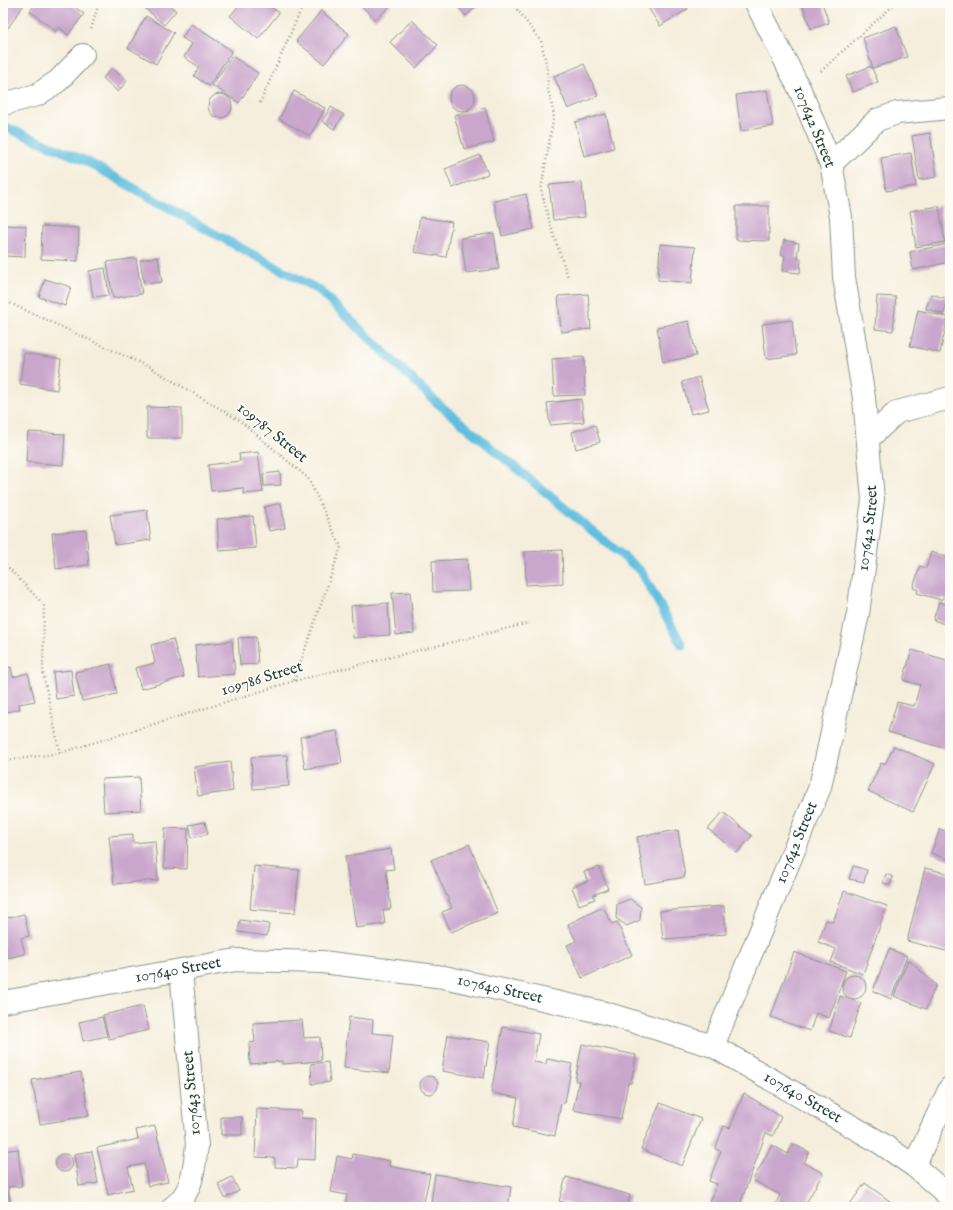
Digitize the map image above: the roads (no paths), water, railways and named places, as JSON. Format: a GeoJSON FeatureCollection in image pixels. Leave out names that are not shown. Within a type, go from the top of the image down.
{"type":"FeatureCollection","features":[{"type":"Feature","properties":{"kind":"street","name":"107642 Street"},"geometry":{"type":"LineString","coordinates":[[713,1046],[820,788],[858,614],[873,499],[864,398],[844,277],[841,217],[831,164],[800,90],[756,3]]}},
{"type":"Feature","properties":{"kind":"street"},"geometry":{"type":"LineString","coordinates":[[3,104],[37,95],[58,80],[83,55]]}},
{"type":"Feature","properties":{"kind":"street"},"geometry":{"type":"LineString","coordinates":[[831,164],[877,120],[897,114],[950,108]]}},
{"type":"Feature","properties":{"kind":"street"},"geometry":{"type":"LineString","coordinates":[[868,439],[897,412],[950,398]]}},
{"type":"Feature","properties":{"kind":"street","name":"107640 Street"},"geometry":{"type":"LineString","coordinates":[[3,1002],[236,960],[322,962],[444,977],[605,1014],[713,1046],[879,1142],[914,1166],[950,1197]]}},
{"type":"Feature","properties":{"kind":"street","name":"107643 Street"},"geometry":{"type":"LineString","coordinates":[[173,1207],[187,1192],[195,1162],[197,1145],[181,971]]}},
{"type":"Feature","properties":{"kind":"street"},"geometry":{"type":"LineString","coordinates":[[914,1166],[950,1088]]}},
{"type":"Feature","properties":{"kind":"waterway"},"geometry":{"type":"LineString","coordinates":[[3,126],[86,161],[213,233],[319,290],[436,402],[641,571],[682,645]]}}]}
